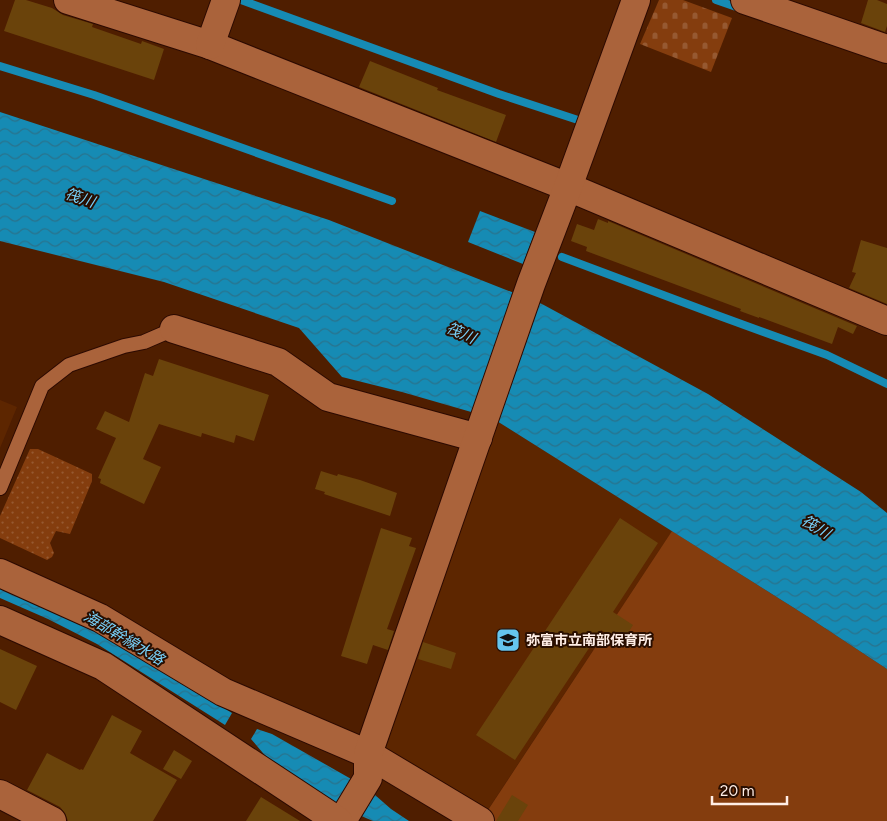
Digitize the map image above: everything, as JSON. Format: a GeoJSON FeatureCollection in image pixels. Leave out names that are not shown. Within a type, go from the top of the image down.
{"type":"FeatureCollection","features":[{"type":"Feature","properties":{"kind":"street"},"geometry":{"type":"LineString","coordinates":[[68,0],[210,44],[568,187],[887,321]]}},
{"type":"Feature","properties":{"kind":"street"},"geometry":{"type":"LineString","coordinates":[[210,44],[226,0]]}},
{"type":"Feature","properties":{"kind":"street"},"geometry":{"type":"LineString","coordinates":[[0,620],[103,666],[342,819],[368,766],[531,284],[636,0]]}},
{"type":"Feature","properties":{"kind":"street"},"geometry":{"type":"LineString","coordinates":[[745,0],[887,49]]}},
{"type":"Feature","properties":{"kind":"street"},"geometry":{"type":"LineString","coordinates":[[174,329],[278,362],[328,397],[480,431]]}},
{"type":"Feature","properties":{"kind":"street"},"geometry":{"type":"LineString","coordinates":[[0,573],[100,618],[223,692],[277,714],[368,766],[480,821]]}},
{"type":"Feature","properties":{"kind":"street"},"geometry":{"type":"LineString","coordinates":[[0,794],[52,821]]}},
{"type":"Feature","properties":{"kind":"lane"},"geometry":{"type":"LineString","coordinates":[[0,488],[42,386],[69,365],[124,346],[144,342],[174,329]]}},
{"type":"Feature","properties":{"kind":"shaded area"},"geometry":{"type":"Polygon","coordinates":[[[0,400],[17,407],[0,448],[0,400]]]}},
{"type":"Feature","properties":{"kind":"shaded area","name":"弥富市立南部保育所"},"geometry":{"type":"Polygon","coordinates":[[[492,418],[672,531],[485,814],[380,750],[492,418]]]}},
{"type":"Feature","properties":{"kind":"green space"},"geometry":{"type":"Polygon","coordinates":[[[659,0],[683,0],[732,18],[711,72],[640,44],[659,0]]]}},
{"type":"Feature","properties":{"kind":"green space"},"geometry":{"type":"Polygon","coordinates":[[[30,449],[38,449],[92,474],[92,481],[70,534],[56,531],[50,543],[54,553],[47,560],[0,538],[0,516],[30,449]]]}},
{"type":"Feature","properties":{"kind":"green space"},"geometry":{"type":"Polygon","coordinates":[[[672,531],[887,669],[887,821],[494,821],[488,810],[672,531]]]}},
{"type":"Feature","properties":{"kind":"water","name":"筏川"},"geometry":{"type":"Polygon","coordinates":[[[0,112],[329,220],[542,304],[708,394],[861,492],[887,513],[887,669],[802,613],[492,418],[342,377],[299,328],[164,282],[0,241],[0,112]]]}},
{"type":"Feature","properties":{"kind":"water"},"geometry":{"type":"Polygon","coordinates":[[[480,211],[535,232],[523,264],[468,242],[480,211]]]}},
{"type":"Feature","properties":{"kind":"water"},"geometry":{"type":"Polygon","coordinates":[[[0,584],[96,626],[232,713],[225,725],[97,644],[48,619],[0,598],[0,584]]]}},
{"type":"Feature","properties":{"kind":"water"},"geometry":{"type":"Polygon","coordinates":[[[257,729],[272,734],[367,788],[391,809],[409,821],[373,821],[352,812],[274,766],[251,739],[257,729]]]}},
{"type":"Feature","properties":{"kind":"building"},"geometry":{"type":"Polygon","coordinates":[[[15,0],[26,0],[52,8],[63,15],[93,24],[92,27],[141,44],[142,41],[164,49],[154,80],[4,31],[15,0]]]}},
{"type":"Feature","properties":{"kind":"building"},"geometry":{"type":"Polygon","coordinates":[[[868,0],[877,0],[887,4],[887,26],[885,32],[861,23],[868,0]]]}},
{"type":"Feature","properties":{"kind":"building"},"geometry":{"type":"Polygon","coordinates":[[[370,61],[438,88],[437,90],[506,115],[496,142],[359,87],[370,61]]]}},
{"type":"Feature","properties":{"kind":"building"},"geometry":{"type":"Polygon","coordinates":[[[598,219],[608,223],[608,221],[857,326],[853,334],[838,327],[832,344],[740,311],[741,309],[586,251],[587,247],[571,241],[577,224],[594,230],[598,219]]]}},
{"type":"Feature","properties":{"kind":"building"},"geometry":{"type":"Polygon","coordinates":[[[861,240],[887,248],[887,304],[849,288],[856,273],[852,272],[861,240]]]}},
{"type":"Feature","properties":{"kind":"building"},"geometry":{"type":"Polygon","coordinates":[[[159,359],[269,395],[254,441],[236,435],[234,443],[202,433],[201,437],[159,424],[143,459],[161,467],[144,504],[100,483],[101,479],[98,478],[116,438],[96,429],[105,411],[129,422],[145,373],[153,376],[159,359]]]}},
{"type":"Feature","properties":{"kind":"building"},"geometry":{"type":"Polygon","coordinates":[[[321,471],[360,480],[397,493],[390,516],[324,494],[325,492],[315,489],[321,471]]]}},
{"type":"Feature","properties":{"kind":"building"},"geometry":{"type":"Polygon","coordinates":[[[620,518],[658,543],[613,612],[633,625],[622,643],[601,630],[515,760],[476,735],[620,518]]]}},
{"type":"Feature","properties":{"kind":"building"},"geometry":{"type":"Polygon","coordinates":[[[381,528],[412,538],[409,546],[416,548],[387,629],[394,631],[388,650],[373,645],[367,664],[341,656],[381,528]]]}},
{"type":"Feature","properties":{"kind":"building"},"geometry":{"type":"Polygon","coordinates":[[[423,642],[456,653],[451,669],[418,659],[423,642]]]}},
{"type":"Feature","properties":{"kind":"building"},"geometry":{"type":"Polygon","coordinates":[[[0,649],[37,666],[16,710],[0,702],[0,649]]]}},
{"type":"Feature","properties":{"kind":"building"},"geometry":{"type":"Polygon","coordinates":[[[112,715],[142,731],[130,753],[177,780],[153,821],[68,821],[60,807],[27,790],[47,753],[83,770],[112,715]]]}},
{"type":"Feature","properties":{"kind":"building"},"geometry":{"type":"Polygon","coordinates":[[[174,750],[192,761],[181,779],[163,769],[174,750]]]}},
{"type":"Feature","properties":{"kind":"building"},"geometry":{"type":"Polygon","coordinates":[[[512,795],[528,805],[518,821],[496,821],[512,795]]]}},
{"type":"Feature","properties":{"kind":"building"},"geometry":{"type":"Polygon","coordinates":[[[261,797],[300,821],[246,821],[261,797]]]}},
{"type":"Feature","properties":{"kind":"waterway"},"geometry":{"type":"LineString","coordinates":[[241,0],[499,94],[581,121]]}},
{"type":"Feature","properties":{"kind":"waterway"},"geometry":{"type":"LineString","coordinates":[[716,0],[742,9]]}},
{"type":"Feature","properties":{"kind":"waterway"},"geometry":{"type":"LineString","coordinates":[[0,66],[94,95],[392,201]]}},
{"type":"Feature","properties":{"kind":"waterway"},"geometry":{"type":"LineString","coordinates":[[562,257],[827,355],[887,384]]}},
{"type":"Feature","properties":{"kind":"place","name":"弥富市立南部保育所"},"geometry":{"type":"Point","coordinates":[508,640]}},
{"type":"Feature","properties":{"kind":"water label","name":"海部幹線水路"},"geometry":{"type":"Point","coordinates":[124,638]}}]}
